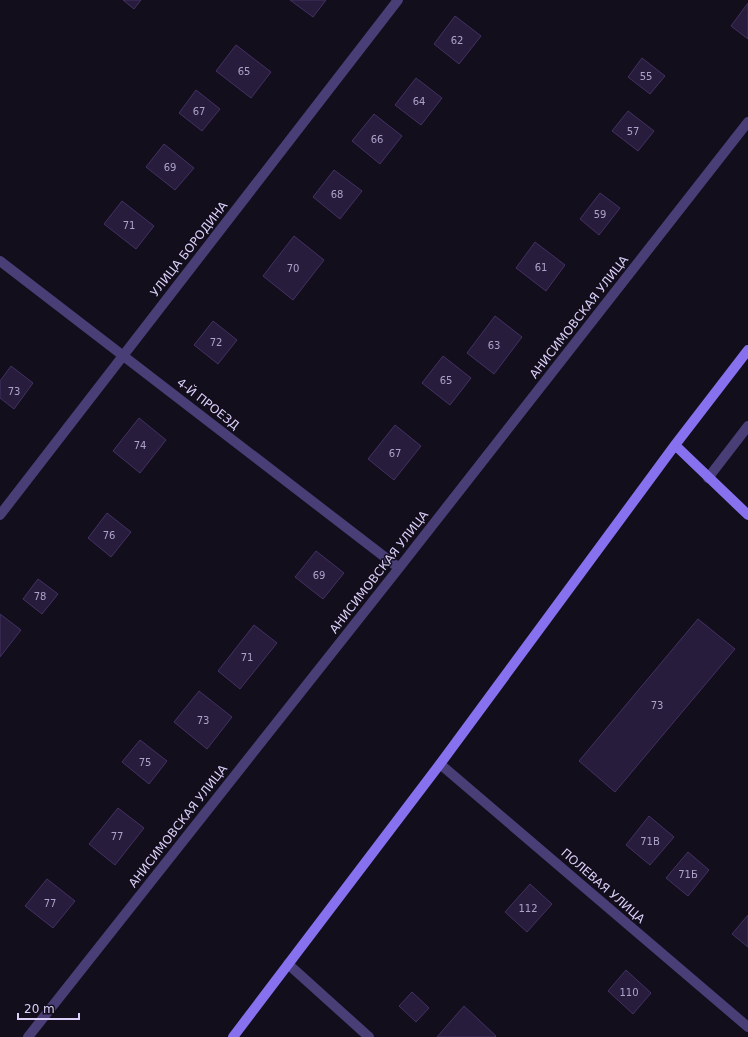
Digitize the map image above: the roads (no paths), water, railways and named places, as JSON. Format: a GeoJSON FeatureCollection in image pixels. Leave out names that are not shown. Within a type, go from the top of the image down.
{"type":"FeatureCollection","features":[{"type":"Feature","properties":{"kind":"street","name":"УЛИЦА БОРОДИНА"},"geometry":{"type":"LineString","coordinates":[[0,515],[398,0]]}},
{"type":"Feature","properties":{"kind":"street","name":"АНИСИМОВСКАЯ УЛИЦА"},"geometry":{"type":"LineString","coordinates":[[28,1037],[399,568],[748,122]]}},
{"type":"Feature","properties":{"kind":"street","name":"4-Й ПРОЕЗД"},"geometry":{"type":"LineString","coordinates":[[0,260],[399,568]]}},
{"type":"Feature","properties":{"kind":"street"},"geometry":{"type":"LineString","coordinates":[[233,1037],[440,764],[675,445],[748,350]]}},
{"type":"Feature","properties":{"kind":"street"},"geometry":{"type":"LineString","coordinates":[[708,478],[748,426]]}},
{"type":"Feature","properties":{"kind":"street"},"geometry":{"type":"LineString","coordinates":[[675,445],[748,515]]}},
{"type":"Feature","properties":{"kind":"street","name":"ПОЛЕВАЯ УЛИЦА"},"geometry":{"type":"LineString","coordinates":[[440,764],[748,1027]]}},
{"type":"Feature","properties":{"kind":"street"},"geometry":{"type":"LineString","coordinates":[[288,964],[369,1037]]}}]}
